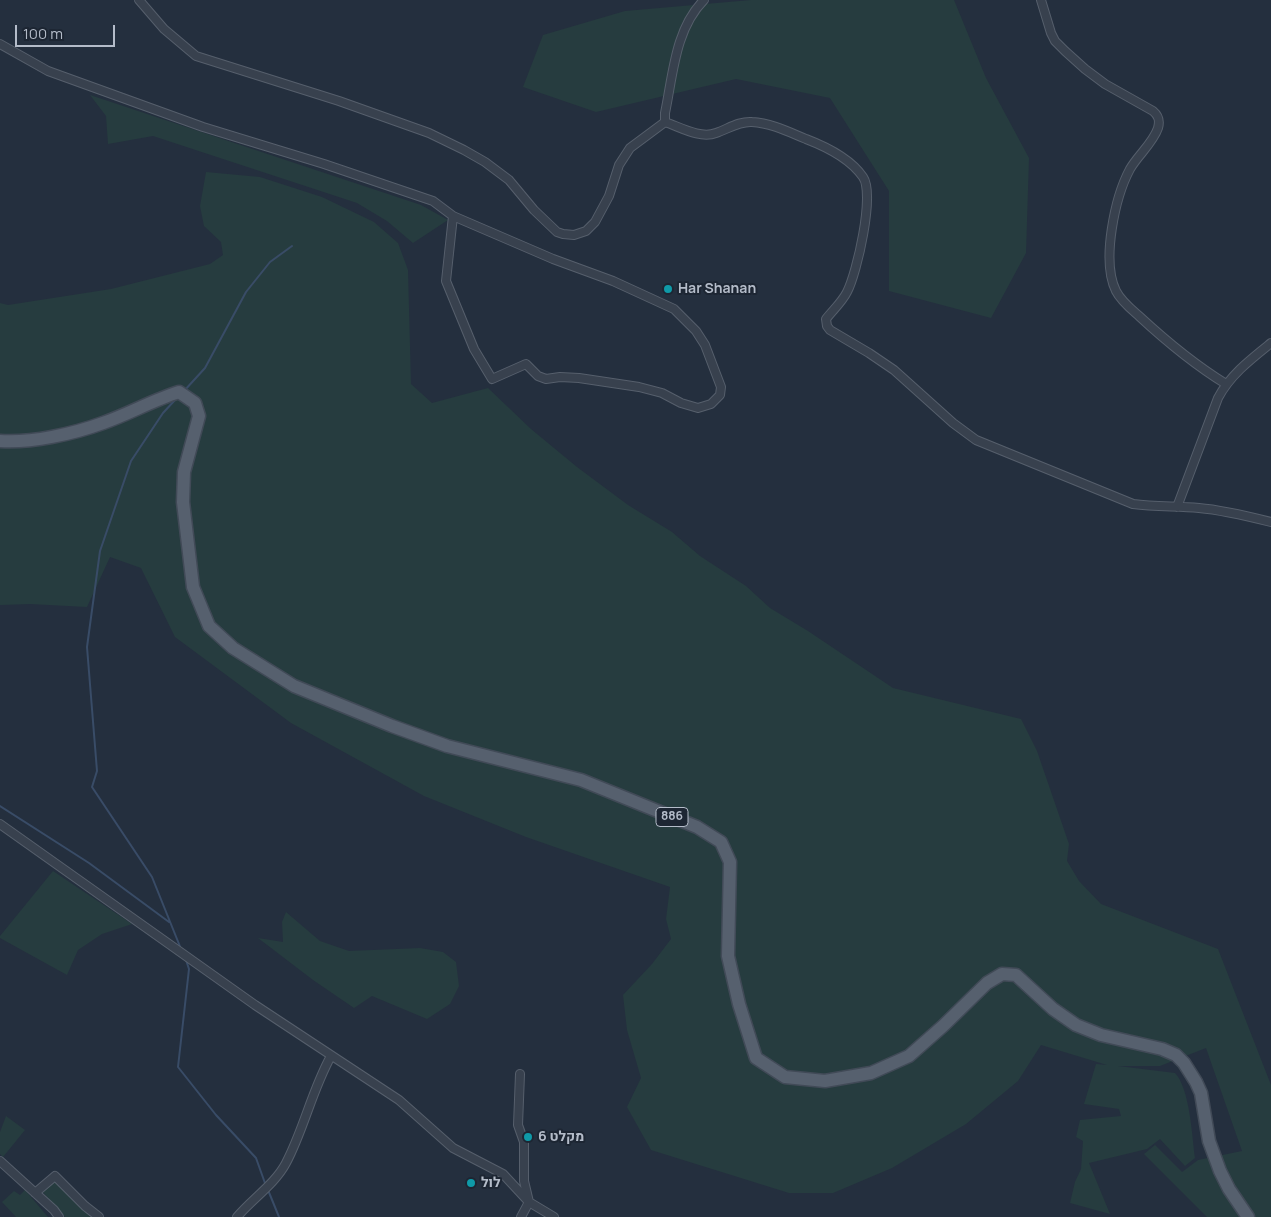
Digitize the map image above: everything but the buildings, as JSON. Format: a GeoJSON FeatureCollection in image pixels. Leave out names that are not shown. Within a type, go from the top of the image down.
{"type":"FeatureCollection","features":[{"type":"Feature","properties":{"kind":"main road","name":"886"},"geometry":{"type":"LineString","coordinates":[[0,441],[54,436],[103,423],[179,392],[194,403],[199,416],[184,472],[183,502],[193,587],[209,626],[234,648],[303,690],[447,746],[581,780],[697,827],[721,842],[730,862],[728,956],[739,1004],[756,1058],[786,1077],[825,1081],[871,1073],[909,1056],[943,1026],[987,982],[1002,974],[1016,975],[1053,1009],[1076,1025],[1100,1034],[1162,1049],[1176,1055],[1184,1063],[1196,1082],[1200,1093],[1209,1141],[1220,1171],[1228,1189],[1248,1217]]}},
{"type":"Feature","properties":{"kind":"street"},"geometry":{"type":"LineString","coordinates":[[138,0],[164,29],[196,56],[339,101],[429,133],[464,150],[485,162],[509,180],[534,210],[557,232],[563,234],[574,235],[586,231],[595,222],[609,196],[618,165],[630,148],[665,122]]}},
{"type":"Feature","properties":{"kind":"street"},"geometry":{"type":"LineString","coordinates":[[665,122],[665,113],[681,33],[696,7],[704,0]]}},
{"type":"Feature","properties":{"kind":"street"},"geometry":{"type":"LineString","coordinates":[[1041,0],[1051,33],[1060,46],[1084,69],[1158,115],[1159,126],[1126,178],[1114,217],[1111,233],[1110,264],[1117,292],[1152,328],[1192,361],[1226,384]]}},
{"type":"Feature","properties":{"kind":"street"},"geometry":{"type":"LineString","coordinates":[[0,44],[48,71],[203,127],[324,164],[433,201],[453,216],[553,259],[613,280],[674,309],[696,331],[705,345],[719,378],[720,396],[711,404],[698,408],[681,403],[662,393],[639,387],[579,378],[546,379],[538,376],[526,364],[492,379],[474,349],[446,281],[453,216]]}},
{"type":"Feature","properties":{"kind":"street"},"geometry":{"type":"LineString","coordinates":[[665,122],[709,135],[740,123],[764,123],[828,148],[851,165],[863,177],[868,197],[855,272],[846,292],[826,319],[827,326],[830,330],[888,366],[953,423],[976,440],[1123,500],[1146,506],[1228,512],[1271,522]]}},
{"type":"Feature","properties":{"kind":"street"},"geometry":{"type":"LineString","coordinates":[[1177,507],[1218,398],[1226,384],[1271,343]]}},
{"type":"Feature","properties":{"kind":"street"},"geometry":{"type":"LineString","coordinates":[[0,824],[255,1005],[399,1100],[453,1148],[503,1174],[529,1202],[554,1217]]}},
{"type":"Feature","properties":{"kind":"street"},"geometry":{"type":"LineString","coordinates":[[237,1217],[277,1176],[286,1163],[316,1086],[331,1056]]}},
{"type":"Feature","properties":{"kind":"street"},"geometry":{"type":"LineString","coordinates":[[520,1074],[518,1125],[524,1142],[524,1181],[529,1202],[520,1217]]}},
{"type":"Feature","properties":{"kind":"street"},"geometry":{"type":"LineString","coordinates":[[0,1161],[54,1210],[58,1217]]}},
{"type":"Feature","properties":{"kind":"street"},"geometry":{"type":"LineString","coordinates":[[35,1193],[55,1176],[99,1217]]}},
{"type":"Feature","properties":{"kind":"green space"},"geometry":{"type":"Polygon","coordinates":[[[751,0],[954,0],[986,78],[1029,158],[1026,253],[991,318],[889,291],[889,191],[830,98],[736,79],[596,112],[523,87],[543,35],[625,11],[751,0]]]}},
{"type":"Feature","properties":{"kind":"green space"},"geometry":{"type":"Polygon","coordinates":[[[90,95],[421,205],[448,220],[413,243],[387,221],[357,203],[153,136],[108,144],[106,116],[90,95]]]}},
{"type":"Feature","properties":{"kind":"green space"},"geometry":{"type":"Polygon","coordinates":[[[206,172],[260,177],[322,197],[374,222],[398,243],[408,270],[411,384],[432,403],[488,388],[531,429],[577,467],[628,505],[672,532],[700,556],[746,586],[770,608],[893,688],[1021,719],[1037,751],[1069,844],[1067,861],[1079,881],[1101,904],[1218,949],[1271,1085],[1271,1217],[1207,1217],[1144,1154],[1155,1145],[1182,1172],[1198,1160],[1242,1151],[1206,1048],[1160,1066],[1118,1066],[1175,1073],[1180,1080],[1187,1101],[1195,1158],[1185,1166],[1160,1139],[1147,1149],[1089,1163],[1110,1214],[1070,1203],[1075,1182],[1081,1169],[1083,1141],[1076,1137],[1080,1120],[1121,1116],[1119,1109],[1084,1104],[1096,1064],[1107,1065],[1041,1045],[1018,1081],[966,1124],[892,1168],[833,1193],[789,1193],[651,1150],[627,1107],[641,1078],[627,1030],[623,995],[652,964],[671,939],[666,919],[670,887],[526,837],[424,796],[291,723],[175,637],[141,568],[110,557],[87,607],[30,604],[0,605],[0,303],[8,305],[111,289],[210,264],[223,255],[221,242],[204,226],[200,206],[206,172]]]}},
{"type":"Feature","properties":{"kind":"green space"},"geometry":{"type":"Polygon","coordinates":[[[53,871],[132,924],[102,934],[78,950],[67,975],[0,938],[53,871]]]}},
{"type":"Feature","properties":{"kind":"green space"},"geometry":{"type":"Polygon","coordinates":[[[286,912],[320,941],[349,951],[420,948],[443,952],[456,962],[459,986],[450,1004],[427,1019],[372,996],[354,1008],[313,980],[258,938],[283,942],[282,922],[286,912]]]}},
{"type":"Feature","properties":{"kind":"green space"},"geometry":{"type":"Polygon","coordinates":[[[6,1116],[25,1130],[3,1157],[0,1154],[0,1132],[6,1116]]]}},
{"type":"Feature","properties":{"kind":"green space"},"geometry":{"type":"Polygon","coordinates":[[[55,1181],[94,1217],[65,1217],[42,1191],[55,1181]]]}},
{"type":"Feature","properties":{"kind":"green space"},"geometry":{"type":"Polygon","coordinates":[[[25,1190],[48,1217],[16,1217],[2,1202],[14,1191],[20,1195],[25,1190]]]}},
{"type":"Feature","properties":{"kind":"waterway"},"geometry":{"type":"LineString","coordinates":[[184,391],[205,368],[246,292],[270,262],[292,246]]}},
{"type":"Feature","properties":{"kind":"waterway"},"geometry":{"type":"LineString","coordinates":[[175,400],[163,413],[131,461],[100,551],[87,647],[97,771],[92,787],[152,877],[181,949]]}},
{"type":"Feature","properties":{"kind":"waterway"},"geometry":{"type":"LineString","coordinates":[[0,806],[89,863],[169,922]]}},
{"type":"Feature","properties":{"kind":"waterway"},"geometry":{"type":"LineString","coordinates":[[186,960],[189,969],[178,1067],[216,1115],[256,1158],[266,1186]]}},
{"type":"Feature","properties":{"kind":"waterway"},"geometry":{"type":"LineString","coordinates":[[268,1190],[279,1217]]}},
{"type":"Feature","properties":{"kind":"place","name":"Har Shanan"},"geometry":{"type":"Point","coordinates":[668,289]}},
{"type":"Feature","properties":{"kind":"place","name":"מקלט 6"},"geometry":{"type":"Point","coordinates":[528,1137]}},
{"type":"Feature","properties":{"kind":"place","name":"לול"},"geometry":{"type":"Point","coordinates":[471,1183]}}]}
